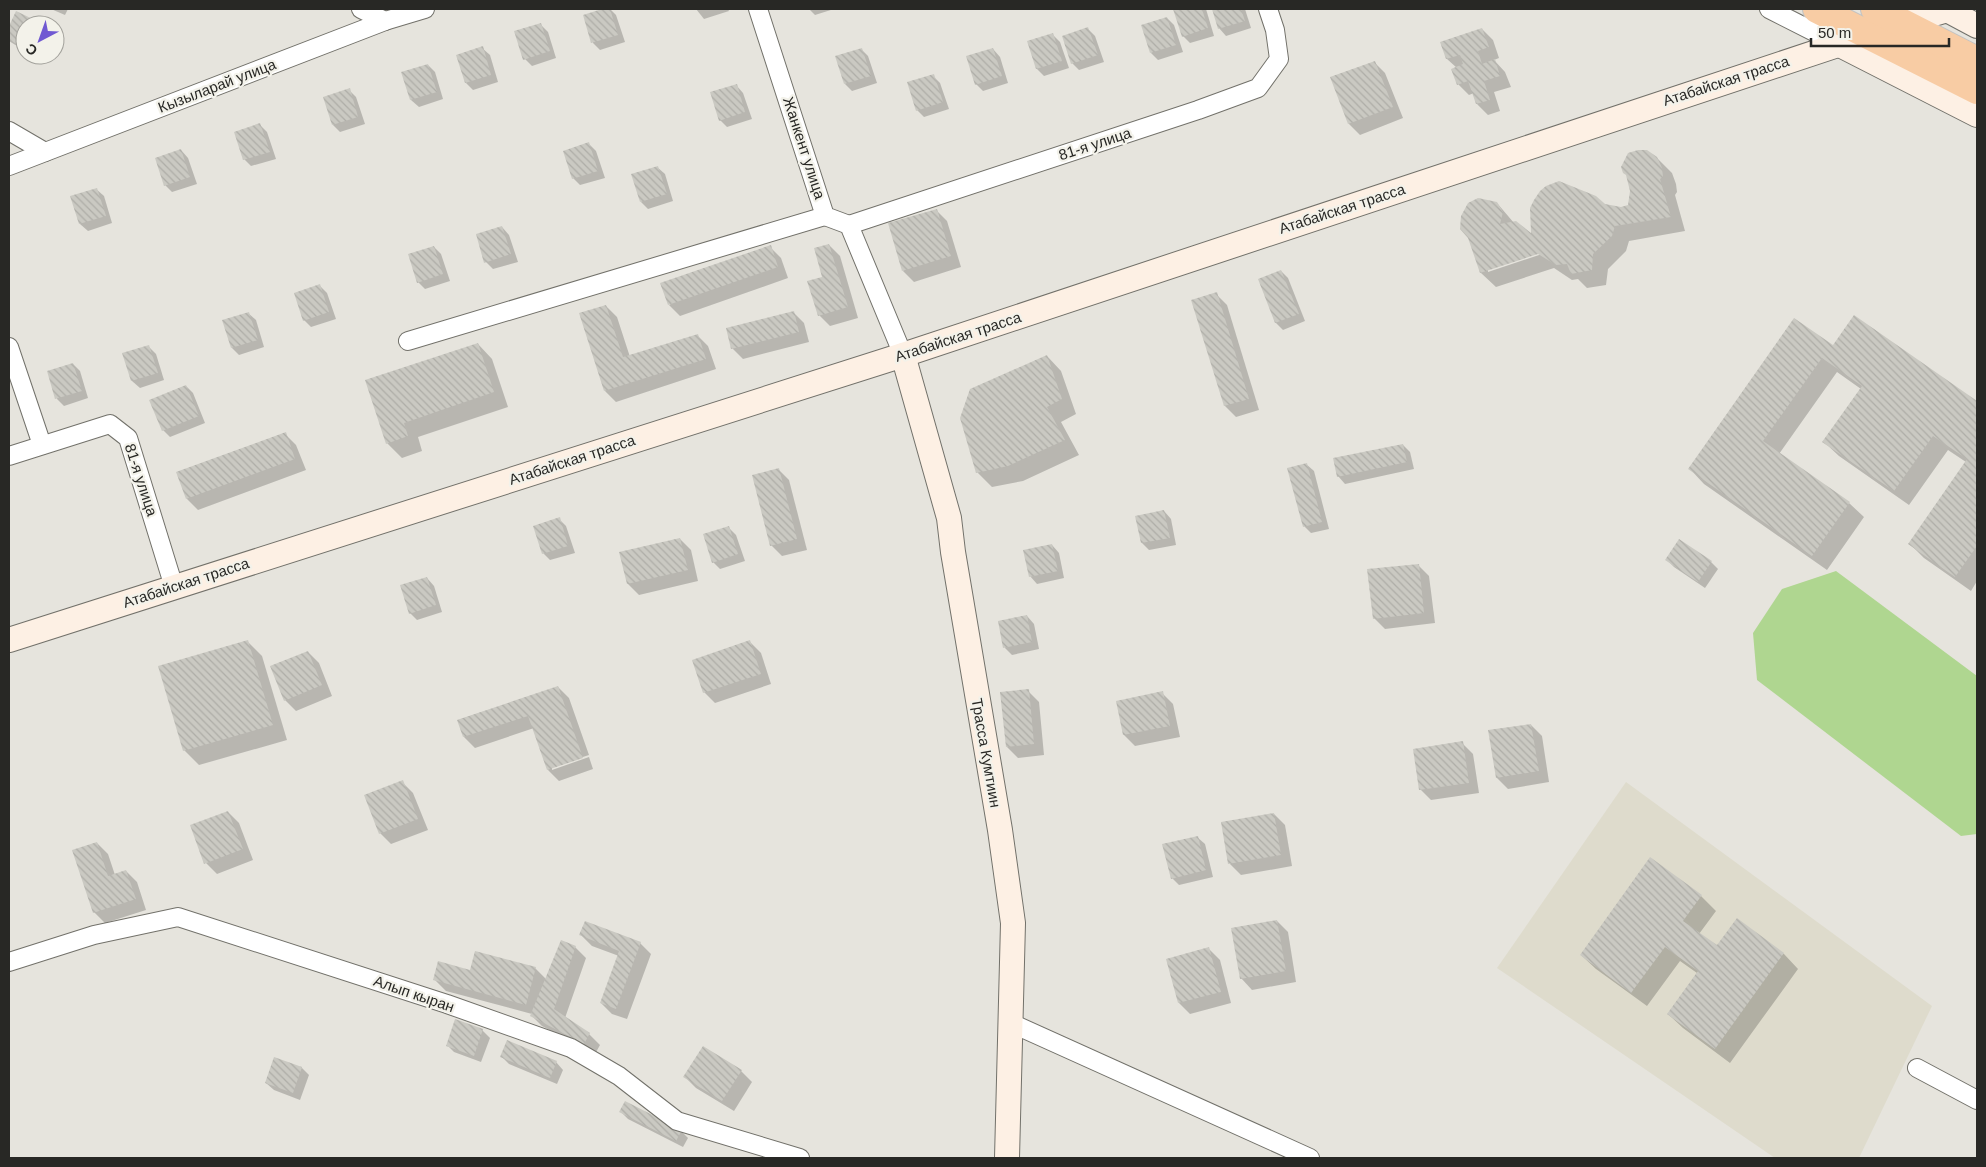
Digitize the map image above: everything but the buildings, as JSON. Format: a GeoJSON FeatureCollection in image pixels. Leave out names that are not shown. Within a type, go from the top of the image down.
{"type":"FeatureCollection","features":[{"type":"Feature","properties":{"kind":"highway"},"geometry":{"type":"LineString","coordinates":[[1817,9],[1977,90]]}},
{"type":"Feature","properties":{"kind":"highway"},"geometry":{"type":"LineString","coordinates":[[1875,9],[1977,61]]}},
{"type":"Feature","properties":{"kind":"main road","name":"Атабайская трасса"},"geometry":{"type":"LineString","coordinates":[[9,640],[903,355],[1948,9]]}},
{"type":"Feature","properties":{"kind":"main road"},"geometry":{"type":"LineString","coordinates":[[1948,9],[1977,26]]}},
{"type":"Feature","properties":{"kind":"main road"},"geometry":{"type":"LineString","coordinates":[[1838,44],[1977,115]]}},
{"type":"Feature","properties":{"kind":"main road","name":"Трасса Кумтиин"},"geometry":{"type":"LineString","coordinates":[[903,355],[949,518],[953,552],[1000,830],[1013,924],[1006,1158]]}},
{"type":"Feature","properties":{"kind":"street"},"geometry":{"type":"LineString","coordinates":[[362,9],[385,21]]}},
{"type":"Feature","properties":{"kind":"street","name":"Кызыларай улица"},"geometry":{"type":"LineString","coordinates":[[9,166],[385,21],[425,9]]}},
{"type":"Feature","properties":{"kind":"street","name":"Жанкент улица"},"geometry":{"type":"LineString","coordinates":[[758,9],[826,216],[849,225]]}},
{"type":"Feature","properties":{"kind":"street","name":"81-я улица"},"geometry":{"type":"LineString","coordinates":[[849,225],[1198,110],[1258,88],[1279,59],[1276,30],[1268,9]]}},
{"type":"Feature","properties":{"kind":"street"},"geometry":{"type":"LineString","coordinates":[[1768,9],[1838,44]]}},
{"type":"Feature","properties":{"kind":"street"},"geometry":{"type":"LineString","coordinates":[[9,131],[44,152]]}},
{"type":"Feature","properties":{"kind":"street"},"geometry":{"type":"LineString","coordinates":[[408,341],[826,216]]}},
{"type":"Feature","properties":{"kind":"street"},"geometry":{"type":"LineString","coordinates":[[849,225],[903,355]]}},
{"type":"Feature","properties":{"kind":"street"},"geometry":{"type":"LineString","coordinates":[[9,347],[42,445]]}},
{"type":"Feature","properties":{"kind":"street","name":"81-я улица"},"geometry":{"type":"LineString","coordinates":[[9,456],[110,424],[128,438],[174,587]]}},
{"type":"Feature","properties":{"kind":"street","name":"Алып кыран"},"geometry":{"type":"LineString","coordinates":[[9,962],[94,935],[178,917],[447,1004],[571,1048],[619,1076],[677,1121],[800,1158]]}},
{"type":"Feature","properties":{"kind":"street"},"geometry":{"type":"LineString","coordinates":[[1010,1023],[1310,1158]]}},
{"type":"Feature","properties":{"kind":"street"},"geometry":{"type":"LineString","coordinates":[[1917,1068],[1977,1100]]}},
{"type":"Feature","properties":{"kind":"shaded area"},"geometry":{"type":"Polygon","coordinates":[[[1626,782],[1932,1006],[1859,1158],[1775,1158],[1497,968],[1626,782]]]}},
{"type":"Feature","properties":{"kind":"green space"},"geometry":{"type":"Polygon","coordinates":[[[1836,571],[1977,676],[1977,834],[1961,836],[1757,680],[1753,633],[1782,589],[1836,571]]]}}]}
